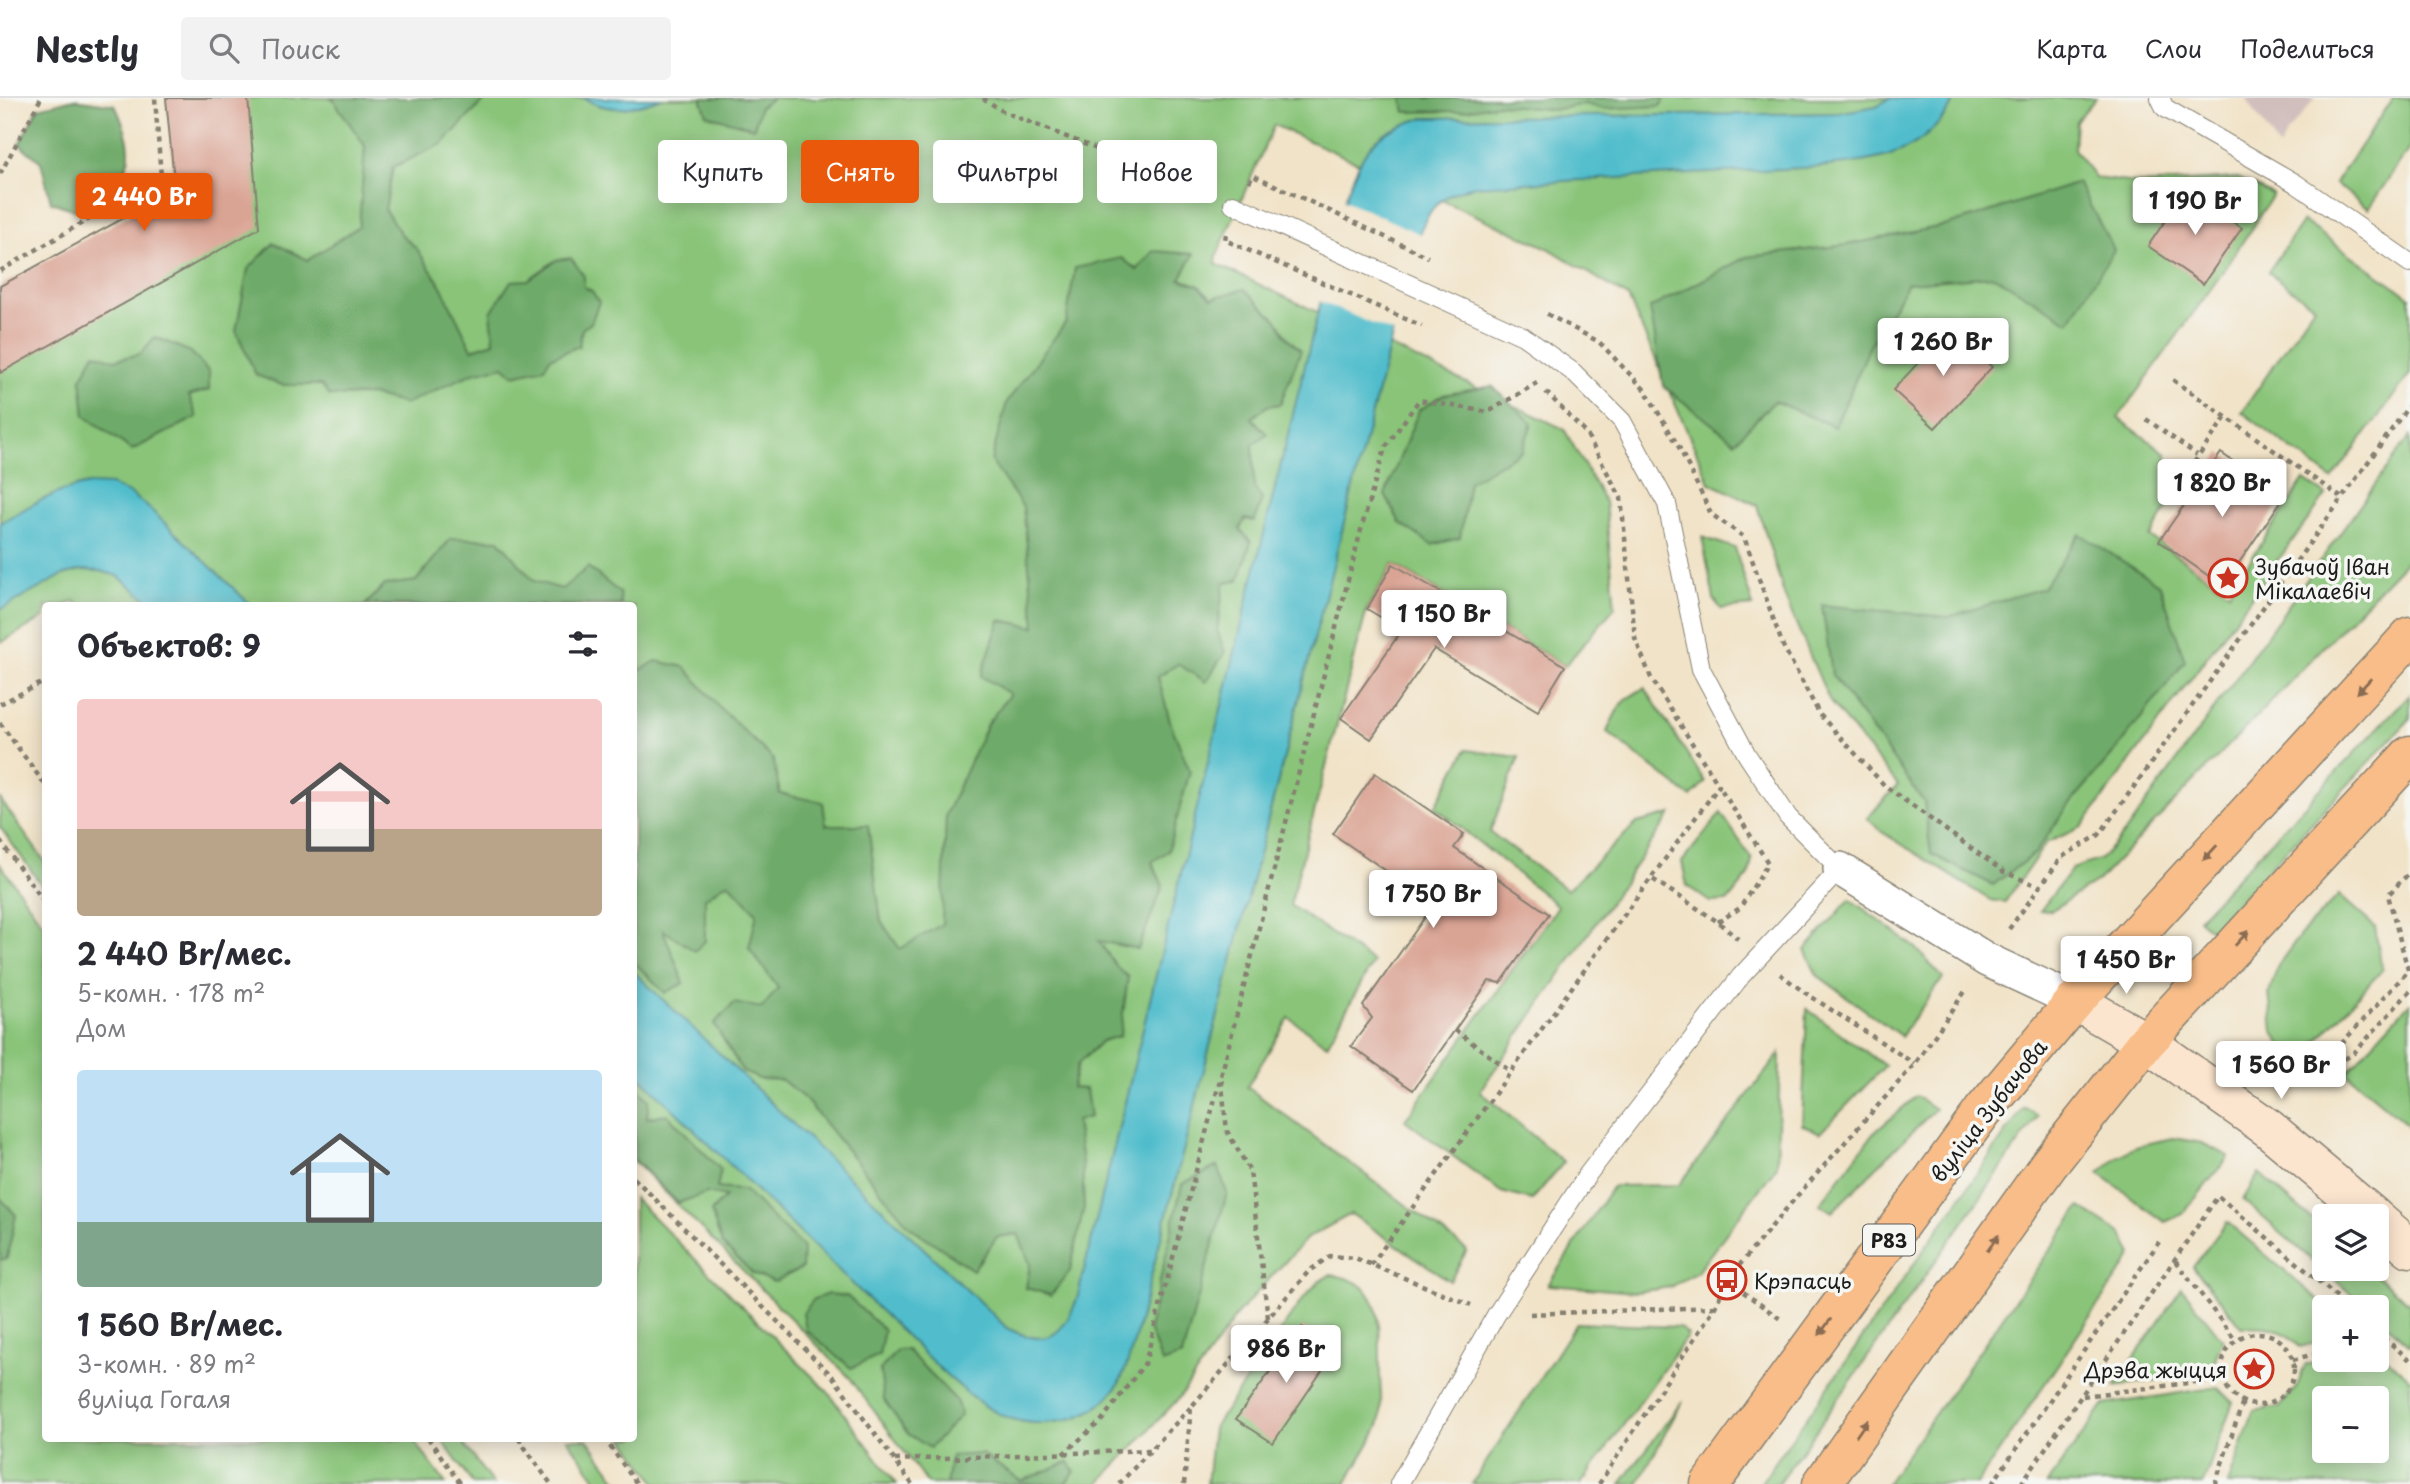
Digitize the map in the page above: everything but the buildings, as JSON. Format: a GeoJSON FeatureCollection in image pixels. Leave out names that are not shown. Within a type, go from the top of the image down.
{"type":"FeatureCollection","features":[{"type":"Feature","properties":{"kind":"highway","name":"вуліца Зубачова"},"geometry":{"type":"LineString","coordinates":[[1710,1484],[1983,1111],[2075,1001],[2410,636]]}},
{"type":"Feature","properties":{"kind":"highway"},"geometry":{"type":"LineString","coordinates":[[1822,1484],[2049,1164],[2146,1042],[2410,755]]}},
{"type":"Feature","properties":{"kind":"main road"},"geometry":{"type":"LineString","coordinates":[[2075,1001],[2146,1042],[2268,1128],[2358,1204]]}},
{"type":"Feature","properties":{"kind":"main road"},"geometry":{"type":"LineString","coordinates":[[2389,1230],[2410,1248]]}},
{"type":"Feature","properties":{"kind":"street"},"geometry":{"type":"LineString","coordinates":[[1840,869],[1987,960],[2075,1001]]}},
{"type":"Feature","properties":{"kind":"lane"},"geometry":{"type":"LineString","coordinates":[[2160,98],[2165,108],[2295,183],[2410,263]]}},
{"type":"Feature","properties":{"kind":"lane"},"geometry":{"type":"LineString","coordinates":[[1233,204],[1523,336],[1573,372],[1622,421],[1667,504],[1701,669],[1747,755],[1788,817],[1840,869],[1741,976],[1588,1174],[1496,1315],[1399,1484]]}},
{"type":"Feature","properties":{"kind":"path"},"geometry":{"type":"LineString","coordinates":[[0,174],[41,98]]}},
{"type":"Feature","properties":{"kind":"path"},"geometry":{"type":"LineString","coordinates":[[0,271],[161,177],[155,98]]}},
{"type":"Feature","properties":{"kind":"path"},"geometry":{"type":"LineString","coordinates":[[982,98],[1004,112],[1233,204]]}},
{"type":"Feature","properties":{"kind":"path"},"geometry":{"type":"LineString","coordinates":[[1254,175],[1437,261]]}},
{"type":"Feature","properties":{"kind":"path"},"geometry":{"type":"LineString","coordinates":[[1224,240],[1423,326]]}},
{"type":"Feature","properties":{"kind":"path"},"geometry":{"type":"LineString","coordinates":[[1546,313],[1599,342],[1645,390],[1680,449],[1711,514],[1744,537],[1783,646],[1820,715],[1885,786],[2004,873],[2040,887]]}},
{"type":"Feature","properties":{"kind":"path"},"geometry":{"type":"LineString","coordinates":[[1528,377],[1586,433],[1621,498],[1635,638],[1651,678],[1768,863],[1740,908],[1718,922]]}},
{"type":"Feature","properties":{"kind":"path"},"geometry":{"type":"LineString","coordinates":[[2173,380],[2342,498]]}},
{"type":"Feature","properties":{"kind":"path"},"geometry":{"type":"LineString","coordinates":[[1063,1454],[1102,1420],[1145,1363],[1362,526],[1385,448],[1419,400],[1488,412],[1537,383]]}},
{"type":"Feature","properties":{"kind":"path"},"geometry":{"type":"LineString","coordinates":[[2013,923],[2062,857],[2099,835],[2410,404]]}},
{"type":"Feature","properties":{"kind":"path"},"geometry":{"type":"LineString","coordinates":[[2189,499],[2175,490],[2226,417]]}},
{"type":"Feature","properties":{"kind":"path"},"geometry":{"type":"LineString","coordinates":[[2146,419],[2197,455]]}},
{"type":"Feature","properties":{"kind":"path"},"geometry":{"type":"LineString","coordinates":[[0,704],[42,683]]}},
{"type":"Feature","properties":{"kind":"path"},"geometry":{"type":"LineString","coordinates":[[0,723],[42,781]]}},
{"type":"Feature","properties":{"kind":"path"},"geometry":{"type":"LineString","coordinates":[[1371,1265],[1719,786]]}},
{"type":"Feature","properties":{"kind":"path"},"geometry":{"type":"LineString","coordinates":[[0,841],[42,899]]}},
{"type":"Feature","properties":{"kind":"path"},"geometry":{"type":"LineString","coordinates":[[2410,872],[2388,895],[2409,970],[2341,1044],[2327,1070],[2354,1053],[2410,991]]}},
{"type":"Feature","properties":{"kind":"path"},"geometry":{"type":"LineString","coordinates":[[1651,878],[1718,922],[1804,992],[1915,1064]]}},
{"type":"Feature","properties":{"kind":"path"},"geometry":{"type":"LineString","coordinates":[[1599,1484],[1715,1307],[1727,1280],[1797,1196],[1915,1064],[1950,1015]]}},
{"type":"Feature","properties":{"kind":"path"},"geometry":{"type":"LineString","coordinates":[[1455,1030],[1510,1071]]}},
{"type":"Feature","properties":{"kind":"path"},"geometry":{"type":"LineString","coordinates":[[1221,1076],[1227,1131],[1250,1171],[1268,1318]]}},
{"type":"Feature","properties":{"kind":"path"},"geometry":{"type":"LineString","coordinates":[[637,1181],[833,1377],[912,1484]]}},
{"type":"Feature","properties":{"kind":"path"},"geometry":{"type":"LineString","coordinates":[[2021,1484],[2218,1196],[2335,1295]]}},
{"type":"Feature","properties":{"kind":"path"},"geometry":{"type":"LineString","coordinates":[[1992,1484],[2159,1242]]}},
{"type":"Feature","properties":{"kind":"path"},"geometry":{"type":"LineString","coordinates":[[1119,1484],[1191,1407],[1309,1270],[1330,1256],[1355,1258],[1496,1315],[1715,1307]]}},
{"type":"Feature","properties":{"kind":"path"},"geometry":{"type":"LineString","coordinates":[[2176,1261],[2236,1341]]}},
{"type":"Feature","properties":{"kind":"path"},"geometry":{"type":"LineString","coordinates":[[1727,1280],[1813,1343]]}},
{"type":"Feature","properties":{"kind":"path"},"geometry":{"type":"LineString","coordinates":[[2249,1334],[2276,1338],[2287,1347],[2293,1360],[2294,1374],[2290,1387],[2280,1398],[2268,1405],[2243,1402],[2230,1391],[2223,1379],[2222,1364],[2227,1351],[2236,1341],[2249,1334]]}},
{"type":"Feature","properties":{"kind":"path"},"geometry":{"type":"LineString","coordinates":[[2389,1343],[2410,1360]]}},
{"type":"Feature","properties":{"kind":"path"},"geometry":{"type":"LineString","coordinates":[[2293,1360],[2312,1354]]}},
{"type":"Feature","properties":{"kind":"path"},"geometry":{"type":"LineString","coordinates":[[2083,1396],[2220,1379]]}},
{"type":"Feature","properties":{"kind":"path"},"geometry":{"type":"LineString","coordinates":[[2215,1484],[2243,1402]]}},
{"type":"Feature","properties":{"kind":"path"},"geometry":{"type":"LineString","coordinates":[[1185,1484],[1191,1407]]}},
{"type":"Feature","properties":{"kind":"path"},"geometry":{"type":"LineString","coordinates":[[431,1442],[461,1484]]}},
{"type":"Feature","properties":{"kind":"path"},"geometry":{"type":"LineString","coordinates":[[521,1442],[551,1484]]}},
{"type":"Feature","properties":{"kind":"path"},"geometry":{"type":"LineString","coordinates":[[607,1442],[637,1484]]}},
{"type":"Feature","properties":{"kind":"path"},"geometry":{"type":"LineString","coordinates":[[894,1460],[1150,1450]]}},
{"type":"Feature","properties":{"kind":"shaded area"},"geometry":{"type":"Polygon","coordinates":[[[2246,98],[2316,98],[2286,134],[2279,148],[2246,98]]]}},
{"type":"Feature","properties":{"kind":"green space"},"geometry":{"type":"Polygon","coordinates":[[[170,98],[2096,98],[2076,121],[2074,149],[2095,178],[2144,184],[2238,178],[2273,195],[2225,269],[2118,418],[2167,454],[2170,504],[2150,537],[2229,592],[2304,480],[2326,495],[2082,827],[2046,843],[2005,902],[1990,900],[1882,832],[1867,818],[1898,785],[1830,702],[1785,598],[1757,505],[1710,483],[1628,297],[1548,248],[1274,125],[1217,255],[1216,264],[1564,429],[1605,502],[1615,607],[1565,666],[1393,564],[1367,609],[1290,905],[1373,962],[1327,1045],[1289,1018],[1247,1087],[1467,1250],[1450,1281],[1351,1214],[1307,1238],[1238,1313],[1179,1398],[1098,1484],[928,1484],[849,1377],[637,1164],[637,602],[42,602],[42,619],[2,642],[0,294],[182,196],[170,98]]]}},
{"type":"Feature","properties":{"kind":"green space"},"geometry":{"type":"Polygon","coordinates":[[[332,98],[487,98],[442,144],[393,167],[385,210],[401,234],[417,249],[440,284],[472,349],[494,342],[491,312],[511,281],[528,280],[556,260],[571,258],[584,276],[584,287],[592,291],[599,302],[591,323],[582,329],[579,346],[550,358],[544,368],[514,375],[504,366],[473,373],[405,404],[371,395],[329,396],[321,385],[282,385],[256,375],[236,331],[248,269],[274,243],[308,260],[359,226],[365,146],[332,98]]]}},
{"type":"Feature","properties":{"kind":"green space"},"geometry":{"type":"Polygon","coordinates":[[[701,98],[773,98],[760,107],[754,128],[707,115],[701,98]]]}},
{"type":"Feature","properties":{"kind":"green space"},"geometry":{"type":"Polygon","coordinates":[[[1402,98],[1665,98],[1660,106],[1603,109],[1585,104],[1553,110],[1499,104],[1461,111],[1405,112],[1402,98]]]}},
{"type":"Feature","properties":{"kind":"green space"},"geometry":{"type":"Polygon","coordinates":[[[2393,98],[2410,98],[2410,147],[2368,209],[2335,183],[2393,98]]]}},
{"type":"Feature","properties":{"kind":"green space"},"geometry":{"type":"Polygon","coordinates":[[[74,99],[115,105],[124,126],[129,157],[119,178],[77,211],[51,202],[41,162],[19,144],[38,108],[74,99]]]}},
{"type":"Feature","properties":{"kind":"green space"},"geometry":{"type":"Polygon","coordinates":[[[2078,183],[2114,250],[2069,322],[1994,276],[1908,283],[1870,346],[1835,427],[1774,401],[1735,442],[1663,386],[1650,308],[1746,257],[1846,245],[1948,225],[2078,183]]]}},
{"type":"Feature","properties":{"kind":"green space"},"geometry":{"type":"Polygon","coordinates":[[[2303,221],[2410,297],[2410,374],[2332,479],[2242,412],[2314,306],[2268,272],[2303,221]]]}},
{"type":"Feature","properties":{"kind":"green space"},"geometry":{"type":"Polygon","coordinates":[[[1153,251],[1194,254],[1180,279],[1198,285],[1212,298],[1244,289],[1278,321],[1287,337],[1301,350],[1280,404],[1267,406],[1252,418],[1267,434],[1253,444],[1254,487],[1262,499],[1255,521],[1245,519],[1240,529],[1251,542],[1239,580],[1224,583],[1217,630],[1225,652],[1206,682],[1178,664],[1158,677],[1171,725],[1190,771],[1168,851],[1152,862],[1163,886],[1138,949],[1099,941],[1116,966],[1128,977],[1120,1036],[1102,1041],[1078,1064],[1072,1088],[1086,1089],[1090,1117],[1076,1121],[1082,1162],[1084,1207],[1070,1271],[1051,1295],[1026,1288],[1030,1264],[1018,1234],[997,1237],[973,1270],[909,1226],[806,1100],[782,1080],[759,1079],[743,1072],[714,1024],[734,1003],[762,1008],[778,988],[749,948],[757,913],[728,882],[705,898],[705,941],[695,951],[663,930],[684,983],[665,993],[637,965],[637,660],[641,670],[656,661],[685,667],[720,708],[773,759],[780,794],[823,802],[826,825],[868,825],[881,921],[900,949],[942,924],[946,814],[987,724],[1010,694],[981,676],[1000,620],[1035,627],[1023,507],[991,461],[1007,402],[1066,322],[1075,268],[1122,258],[1137,270],[1153,251]]]}},
{"type":"Feature","properties":{"kind":"green space"},"geometry":{"type":"Polygon","coordinates":[[[155,337],[191,352],[209,372],[209,390],[189,396],[197,417],[132,450],[85,416],[81,379],[95,353],[114,360],[140,354],[155,337]]]}},
{"type":"Feature","properties":{"kind":"green space"},"geometry":{"type":"Polygon","coordinates":[[[1492,386],[1532,423],[1522,451],[1469,482],[1460,538],[1432,545],[1400,523],[1385,495],[1419,410],[1443,395],[1492,386]]]}},
{"type":"Feature","properties":{"kind":"green space"},"geometry":{"type":"Polygon","coordinates":[[[2410,436],[2410,557],[2099,880],[2052,910],[2040,911],[2072,869],[2101,859],[2127,830],[2410,436]]]}},
{"type":"Feature","properties":{"kind":"green space"},"geometry":{"type":"Polygon","coordinates":[[[2080,534],[2160,585],[2185,661],[2113,754],[2069,805],[2035,853],[1993,885],[1931,854],[1924,802],[1832,675],[1822,605],[1948,617],[2043,588],[2080,534]]]}},
{"type":"Feature","properties":{"kind":"green space"},"geometry":{"type":"Polygon","coordinates":[[[1702,537],[1735,548],[1753,606],[1721,609],[1714,599],[1702,537]]]}},
{"type":"Feature","properties":{"kind":"green space"},"geometry":{"type":"Polygon","coordinates":[[[451,538],[499,540],[534,581],[562,589],[588,567],[620,593],[621,602],[368,602],[385,585],[416,581],[451,538]]]}},
{"type":"Feature","properties":{"kind":"green space"},"geometry":{"type":"Polygon","coordinates":[[[1645,688],[1705,782],[1691,797],[1607,732],[1621,706],[1645,688]]]}},
{"type":"Feature","properties":{"kind":"green space"},"geometry":{"type":"Polygon","coordinates":[[[2410,694],[2410,719],[2211,930],[2198,919],[2410,694]]]}},
{"type":"Feature","properties":{"kind":"green space"},"geometry":{"type":"Polygon","coordinates":[[[1466,750],[1519,757],[1490,832],[1567,890],[1637,823],[1671,814],[1480,1091],[1564,1162],[1532,1200],[1501,1192],[1405,1120],[1558,906],[1435,807],[1466,750]]]}},
{"type":"Feature","properties":{"kind":"green space"},"geometry":{"type":"Polygon","coordinates":[[[0,799],[42,858],[42,886],[0,827],[0,799]]]}},
{"type":"Feature","properties":{"kind":"green space"},"geometry":{"type":"Polygon","coordinates":[[[1721,813],[1752,859],[1749,875],[1728,901],[1710,902],[1687,886],[1682,862],[1721,813]]]}},
{"type":"Feature","properties":{"kind":"green space"},"geometry":{"type":"Polygon","coordinates":[[[0,864],[42,923],[42,1442],[415,1442],[446,1484],[0,1484],[0,864]]]}},
{"type":"Feature","properties":{"kind":"green space"},"geometry":{"type":"Polygon","coordinates":[[[2339,895],[2375,927],[2382,970],[2295,1065],[2273,1031],[2269,993],[2278,965],[2301,934],[2339,895]]]}},
{"type":"Feature","properties":{"kind":"green space"},"geometry":{"type":"Polygon","coordinates":[[[1850,899],[1916,948],[1943,978],[1901,1036],[1817,975],[1805,950],[1850,899]]]}},
{"type":"Feature","properties":{"kind":"green space"},"geometry":{"type":"Polygon","coordinates":[[[2410,1003],[2410,1127],[2346,1073],[2410,1003]]]}},
{"type":"Feature","properties":{"kind":"green space"},"geometry":{"type":"Polygon","coordinates":[[[1807,1009],[1885,1066],[1820,1133],[1802,1124],[1807,1009]]]}},
{"type":"Feature","properties":{"kind":"green space"},"geometry":{"type":"Polygon","coordinates":[[[1780,1053],[1777,1166],[1697,1272],[1671,1287],[1636,1292],[1548,1285],[1613,1186],[1679,1185],[1780,1053]]]}},
{"type":"Feature","properties":{"kind":"green space"},"geometry":{"type":"Polygon","coordinates":[[[637,1088],[649,1100],[647,1118],[667,1114],[721,1170],[717,1188],[744,1190],[803,1248],[802,1268],[774,1282],[753,1274],[722,1244],[711,1212],[725,1197],[707,1193],[678,1203],[637,1162],[637,1088]]]}},
{"type":"Feature","properties":{"kind":"green space"},"geometry":{"type":"Polygon","coordinates":[[[1916,1096],[1935,1109],[1832,1212],[1820,1204],[1873,1134],[1916,1096]]]}},
{"type":"Feature","properties":{"kind":"green space"},"geometry":{"type":"Polygon","coordinates":[[[2024,1107],[2038,1116],[1778,1484],[1760,1484],[2024,1107]]]}},
{"type":"Feature","properties":{"kind":"green space"},"geometry":{"type":"Polygon","coordinates":[[[2174,1138],[2202,1143],[2229,1156],[2183,1214],[2165,1222],[2099,1173],[2133,1148],[2174,1138]]]}},
{"type":"Feature","properties":{"kind":"green space"},"geometry":{"type":"Polygon","coordinates":[[[1218,1166],[1227,1193],[1182,1356],[1162,1363],[1149,1329],[1182,1184],[1218,1166]]]}},
{"type":"Feature","properties":{"kind":"green space"},"geometry":{"type":"Polygon","coordinates":[[[2259,1173],[2312,1219],[2312,1260],[2243,1200],[2259,1173]]]}},
{"type":"Feature","properties":{"kind":"green space"},"geometry":{"type":"Polygon","coordinates":[[[0,1198],[16,1215],[7,1258],[0,1260],[0,1198]]]}},
{"type":"Feature","properties":{"kind":"green space"},"geometry":{"type":"Polygon","coordinates":[[[637,1201],[828,1392],[896,1484],[657,1484],[626,1442],[637,1442],[637,1201]]]}},
{"type":"Feature","properties":{"kind":"green space"},"geometry":{"type":"Polygon","coordinates":[[[2080,1207],[2122,1234],[2132,1255],[1977,1484],[1886,1484],[2080,1207]]]}},
{"type":"Feature","properties":{"kind":"green space"},"geometry":{"type":"Polygon","coordinates":[[[2227,1222],[2313,1295],[2312,1344],[2300,1347],[2274,1329],[2261,1326],[2242,1327],[2193,1267],[2227,1222]]]}},
{"type":"Feature","properties":{"kind":"green space"},"geometry":{"type":"Polygon","coordinates":[[[1330,1275],[1362,1286],[1371,1296],[1379,1323],[1380,1422],[1346,1484],[1207,1484],[1213,1428],[1301,1301],[1319,1281],[1330,1275]]]}},
{"type":"Feature","properties":{"kind":"green space"},"geometry":{"type":"Polygon","coordinates":[[[2336,1281],[2383,1281],[2410,1304],[2410,1345],[2389,1327],[2389,1295],[2352,1295],[2336,1281]]]}},
{"type":"Feature","properties":{"kind":"green space"},"geometry":{"type":"Polygon","coordinates":[[[2182,1288],[2223,1340],[2213,1372],[2115,1386],[2182,1288]]]}},
{"type":"Feature","properties":{"kind":"green space"},"geometry":{"type":"Polygon","coordinates":[[[828,1294],[847,1296],[884,1330],[879,1355],[851,1368],[806,1330],[803,1313],[814,1299],[828,1294]]]}},
{"type":"Feature","properties":{"kind":"green space"},"geometry":{"type":"Polygon","coordinates":[[[1576,1323],[1679,1327],[1688,1335],[1581,1484],[1472,1484],[1576,1323]]]}},
{"type":"Feature","properties":{"kind":"green space"},"geometry":{"type":"Polygon","coordinates":[[[897,1350],[907,1350],[956,1400],[961,1415],[930,1448],[908,1434],[884,1400],[880,1370],[897,1350]]]}},
{"type":"Feature","properties":{"kind":"green space"},"geometry":{"type":"Polygon","coordinates":[[[2389,1360],[2410,1379],[2410,1484],[2228,1484],[2254,1411],[2279,1407],[2297,1387],[2305,1365],[2312,1363],[2312,1372],[2389,1372],[2389,1360]]]}},
{"type":"Feature","properties":{"kind":"green space"},"geometry":{"type":"Polygon","coordinates":[[[2218,1387],[2233,1402],[2203,1484],[2047,1484],[2104,1405],[2218,1387]]]}},
{"type":"Feature","properties":{"kind":"green space"},"geometry":{"type":"Polygon","coordinates":[[[1683,1400],[1638,1484],[1621,1484],[1683,1400]]]}},
{"type":"Feature","properties":{"kind":"green space"},"geometry":{"type":"Polygon","coordinates":[[[443,1442],[462,1442],[493,1484],[473,1484],[443,1442]]]}},
{"type":"Feature","properties":{"kind":"green space"},"geometry":{"type":"Polygon","coordinates":[[[569,1442],[589,1442],[620,1484],[600,1484],[569,1442]]]}},
{"type":"Feature","properties":{"kind":"green space"},"geometry":{"type":"Polygon","coordinates":[[[982,1454],[1021,1481],[1069,1462],[1075,1472],[1064,1484],[946,1484],[951,1456],[982,1454]]]}},
{"type":"Feature","properties":{"kind":"water"},"geometry":{"type":"Polygon","coordinates":[[[583,98],[662,98],[641,105],[613,108],[583,98]]]}},
{"type":"Feature","properties":{"kind":"water"},"geometry":{"type":"Polygon","coordinates":[[[1891,98],[1956,98],[1944,117],[1915,144],[1881,158],[1819,167],[1474,186],[1451,194],[1430,212],[1416,242],[1126,1367],[1112,1393],[1102,1403],[1077,1417],[1063,1421],[1019,1421],[997,1413],[979,1402],[940,1369],[637,1074],[637,975],[1007,1328],[1042,1338],[1059,1331],[1077,1299],[1347,193],[1366,153],[1373,143],[1393,129],[1423,118],[1838,113],[1876,106],[1891,98]]]}},
{"type":"Feature","properties":{"kind":"water"},"geometry":{"type":"Polygon","coordinates":[[[89,484],[111,485],[131,494],[248,602],[150,602],[118,576],[81,570],[63,575],[0,610],[0,523],[54,494],[89,484]]]}},
{"type":"Feature","properties":{"kind":"pier"},"geometry":{"type":"Polygon","coordinates":[[[1342,199],[1422,235],[1396,334],[1317,300],[1342,199]]]}},
{"type":"Feature","properties":{"kind":"place","name":"Зубачоў Іван Мікалаевіч"},"geometry":{"type":"Point","coordinates":[2228,578]}},
{"type":"Feature","properties":{"kind":"place","name":"Крэпасць"},"geometry":{"type":"Point","coordinates":[1727,1280]}},
{"type":"Feature","properties":{"kind":"place","name":"Дрэва жыцця"},"geometry":{"type":"Point","coordinates":[2254,1369]}}]}
